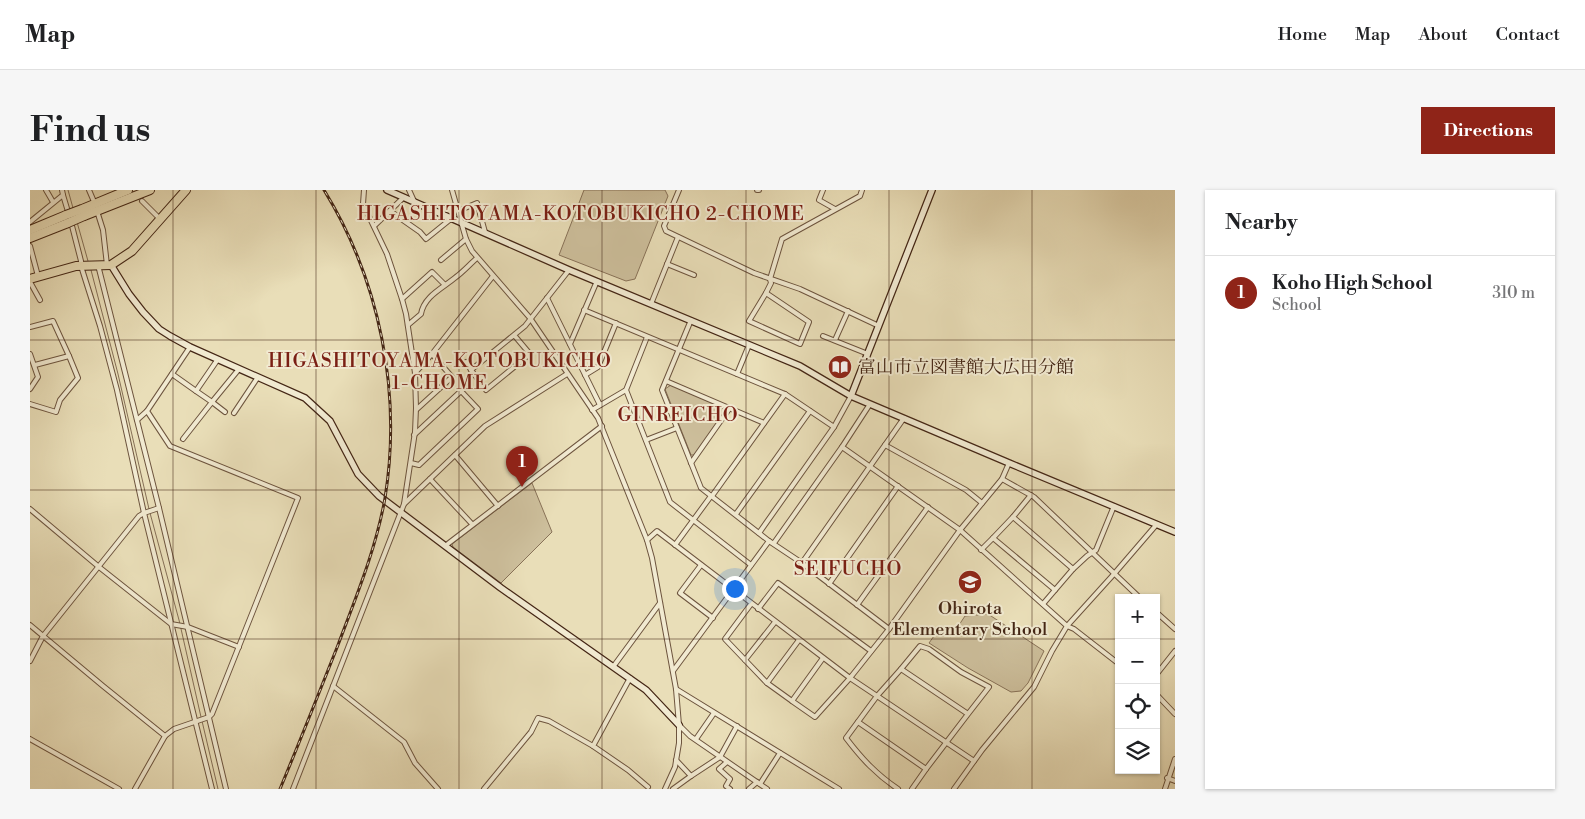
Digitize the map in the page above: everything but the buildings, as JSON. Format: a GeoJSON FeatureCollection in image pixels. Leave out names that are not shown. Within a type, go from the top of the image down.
{"type":"FeatureCollection","features":[{"type":"Feature","properties":{"kind":"highway"},"geometry":{"type":"LineString","coordinates":[[96,208],[128,190]]}},
{"type":"Feature","properties":{"kind":"highway"},"geometry":{"type":"LineString","coordinates":[[30,238],[83,212],[150,190]]}},
{"type":"Feature","properties":{"kind":"highway"},"geometry":{"type":"LineString","coordinates":[[33,279],[81,266],[109,265],[132,252],[186,190]]}},
{"type":"Feature","properties":{"kind":"highway"},"geometry":{"type":"LineString","coordinates":[[30,230],[67,219]]}},
{"type":"Feature","properties":{"kind":"street"},"geometry":{"type":"LineString","coordinates":[[46,190],[53,202]]}},
{"type":"Feature","properties":{"kind":"street"},"geometry":{"type":"LineString","coordinates":[[62,190],[81,266],[100,326],[117,390],[144,513],[212,789]]}},
{"type":"Feature","properties":{"kind":"street"},"geometry":{"type":"LineString","coordinates":[[89,190],[103,230],[109,265],[143,312],[159,328],[190,347],[305,398],[330,422],[358,474],[379,496],[501,588],[630,678],[656,699],[679,725],[696,739],[767,789]]}},
{"type":"Feature","properties":{"kind":"street"},"geometry":{"type":"LineString","coordinates":[[364,190],[363,204],[387,254],[402,299],[415,373],[416,410],[414,435],[404,504]]}},
{"type":"Feature","properties":{"kind":"street"},"geometry":{"type":"LineString","coordinates":[[387,190],[569,270],[805,369],[851,396],[1175,532]]}},
{"type":"Feature","properties":{"kind":"street"},"geometry":{"type":"LineString","coordinates":[[409,190],[414,201]]}},
{"type":"Feature","properties":{"kind":"street"},"geometry":{"type":"LineString","coordinates":[[452,190],[466,240],[472,251],[530,318],[602,426],[647,540],[673,671],[679,725],[679,743],[676,760],[665,789]]}},
{"type":"Feature","properties":{"kind":"street"},"geometry":{"type":"LineString","coordinates":[[679,190],[664,226],[666,232],[754,273],[800,289],[879,326]]}},
{"type":"Feature","properties":{"kind":"street"},"geometry":{"type":"LineString","coordinates":[[823,190],[819,200],[835,209]]}},
{"type":"Feature","properties":{"kind":"street"},"geometry":{"type":"LineString","coordinates":[[766,293],[809,322],[800,344],[750,321],[771,283],[770,279],[782,239],[860,196],[862,190]]}},
{"type":"Feature","properties":{"kind":"street"},"geometry":{"type":"LineString","coordinates":[[759,532],[834,427],[851,396],[932,190]]}},
{"type":"Feature","properties":{"kind":"street"},"geometry":{"type":"LineString","coordinates":[[30,222],[63,195]]}},
{"type":"Feature","properties":{"kind":"street"},"geometry":{"type":"LineString","coordinates":[[374,226],[404,197]]}},
{"type":"Feature","properties":{"kind":"street"},"geometry":{"type":"LineString","coordinates":[[142,201],[160,220]]}},
{"type":"Feature","properties":{"kind":"street"},"geometry":{"type":"LineString","coordinates":[[458,211],[478,203],[485,232]]}},
{"type":"Feature","properties":{"kind":"street"},"geometry":{"type":"LineString","coordinates":[[390,211],[420,232],[426,239],[452,218]]}},
{"type":"Feature","properties":{"kind":"street"},"geometry":{"type":"LineString","coordinates":[[651,304],[678,237]]}},
{"type":"Feature","properties":{"kind":"street"},"geometry":{"type":"LineString","coordinates":[[441,260],[466,240]]}},
{"type":"Feature","properties":{"kind":"street"},"geometry":{"type":"LineString","coordinates":[[30,246],[33,279],[40,300]]}},
{"type":"Feature","properties":{"kind":"street"},"geometry":{"type":"LineString","coordinates":[[408,325],[421,314],[422,304],[477,258]]}},
{"type":"Feature","properties":{"kind":"street"},"geometry":{"type":"LineString","coordinates":[[668,264],[694,275]]}},
{"type":"Feature","properties":{"kind":"street"},"geometry":{"type":"LineString","coordinates":[[98,265],[160,508],[226,789]]}},
{"type":"Feature","properties":{"kind":"street"},"geometry":{"type":"LineString","coordinates":[[471,370],[525,326],[569,270]]}},
{"type":"Feature","properties":{"kind":"street"},"geometry":{"type":"LineString","coordinates":[[402,299],[432,272],[444,284]]}},
{"type":"Feature","properties":{"kind":"street"},"geometry":{"type":"LineString","coordinates":[[415,373],[493,276]]}},
{"type":"Feature","properties":{"kind":"street"},"geometry":{"type":"LineString","coordinates":[[570,344],[597,281]]}},
{"type":"Feature","properties":{"kind":"street"},"geometry":{"type":"LineString","coordinates":[[547,298],[600,405]]}},
{"type":"Feature","properties":{"kind":"street"},"geometry":{"type":"LineString","coordinates":[[584,310],[785,394],[834,427]]}},
{"type":"Feature","properties":{"kind":"street"},"geometry":{"type":"LineString","coordinates":[[836,340],[848,311]]}},
{"type":"Feature","properties":{"kind":"street"},"geometry":{"type":"LineString","coordinates":[[691,320],[662,390],[701,488],[769,541],[802,563],[889,628]]}},
{"type":"Feature","properties":{"kind":"street"},"geometry":{"type":"LineString","coordinates":[[30,327],[53,321],[78,378],[60,400],[56,412],[30,404]]}},
{"type":"Feature","properties":{"kind":"street"},"geometry":{"type":"LineString","coordinates":[[585,375],[598,367],[616,323]]}},
{"type":"Feature","properties":{"kind":"street"},"geometry":{"type":"LineString","coordinates":[[466,362],[486,390],[530,354],[514,335]]}},
{"type":"Feature","properties":{"kind":"street"},"geometry":{"type":"LineString","coordinates":[[823,336],[868,354]]}},
{"type":"Feature","properties":{"kind":"street"},"geometry":{"type":"LineString","coordinates":[[592,410],[626,390],[648,337]]}},
{"type":"Feature","properties":{"kind":"street"},"geometry":{"type":"LineString","coordinates":[[736,374],[749,345]]}},
{"type":"Feature","properties":{"kind":"street"},"geometry":{"type":"LineString","coordinates":[[138,420],[147,411],[190,347]]}},
{"type":"Feature","properties":{"kind":"street"},"geometry":{"type":"LineString","coordinates":[[30,354],[38,377],[30,389]]}},
{"type":"Feature","properties":{"kind":"street"},"geometry":{"type":"LineString","coordinates":[[416,410],[452,377],[432,354]]}},
{"type":"Feature","properties":{"kind":"street"},"geometry":{"type":"LineString","coordinates":[[35,365],[69,356]]}},
{"type":"Feature","properties":{"kind":"street"},"geometry":{"type":"LineString","coordinates":[[196,391],[218,360]]}},
{"type":"Feature","properties":{"kind":"street"},"geometry":{"type":"LineString","coordinates":[[183,439],[239,369]]}},
{"type":"Feature","properties":{"kind":"street"},"geometry":{"type":"LineString","coordinates":[[172,374],[225,412]]}},
{"type":"Feature","properties":{"kind":"street"},"geometry":{"type":"LineString","coordinates":[[293,789],[404,504],[485,426],[567,374]]}},
{"type":"Feature","properties":{"kind":"street"},"geometry":{"type":"LineString","coordinates":[[234,413],[258,377]]}},
{"type":"Feature","properties":{"kind":"street"},"geometry":{"type":"LineString","coordinates":[[666,381],[764,423]]}},
{"type":"Feature","properties":{"kind":"street"},"geometry":{"type":"LineString","coordinates":[[626,390],[670,502],[751,565]]}},
{"type":"Feature","properties":{"kind":"street"},"geometry":{"type":"LineString","coordinates":[[410,463],[419,465],[478,409],[461,391],[414,435]]}},
{"type":"Feature","properties":{"kind":"street"},"geometry":{"type":"LineString","coordinates":[[675,544],[785,394]]}},
{"type":"Feature","properties":{"kind":"street"},"geometry":{"type":"LineString","coordinates":[[774,543],[870,404]]}},
{"type":"Feature","properties":{"kind":"street"},"geometry":{"type":"LineString","coordinates":[[691,462],[729,409]]}},
{"type":"Feature","properties":{"kind":"street"},"geometry":{"type":"LineString","coordinates":[[135,789],[165,736],[174,728],[209,717],[212,714],[298,498],[170,446],[147,411]]}},
{"type":"Feature","properties":{"kind":"street"},"geometry":{"type":"LineString","coordinates":[[736,514],[810,411]]}},
{"type":"Feature","properties":{"kind":"street"},"geometry":{"type":"LineString","coordinates":[[802,563],[904,418]]}},
{"type":"Feature","properties":{"kind":"street"},"geometry":{"type":"LineString","coordinates":[[445,546],[602,426]]}},
{"type":"Feature","properties":{"kind":"street"},"geometry":{"type":"LineString","coordinates":[[646,440],[677,428]]}},
{"type":"Feature","properties":{"kind":"street"},"geometry":{"type":"LineString","coordinates":[[885,445],[966,490],[982,503]]}},
{"type":"Feature","properties":{"kind":"street"},"geometry":{"type":"LineString","coordinates":[[842,446],[960,530],[1067,626],[1074,629],[1115,661]]}},
{"type":"Feature","properties":{"kind":"street"},"geometry":{"type":"LineString","coordinates":[[454,455],[498,506]]}},
{"type":"Feature","properties":{"kind":"street"},"geometry":{"type":"LineString","coordinates":[[751,604],[725,639],[767,683],[815,717],[850,678],[889,628],[960,530],[1002,479],[1009,463]]}},
{"type":"Feature","properties":{"kind":"street"},"geometry":{"type":"LineString","coordinates":[[430,479],[472,524]]}},
{"type":"Feature","properties":{"kind":"street"},"geometry":{"type":"LineString","coordinates":[[1002,479],[1031,495],[1050,511],[1136,594]]}},
{"type":"Feature","properties":{"kind":"street"},"geometry":{"type":"LineString","coordinates":[[829,584],[898,486]]}},
{"type":"Feature","properties":{"kind":"street"},"geometry":{"type":"LineString","coordinates":[[981,550],[1031,495]]}},
{"type":"Feature","properties":{"kind":"street"},"geometry":{"type":"LineString","coordinates":[[1043,604],[1073,569],[1096,550],[1114,506]]}},
{"type":"Feature","properties":{"kind":"street"},"geometry":{"type":"LineString","coordinates":[[858,605],[928,507]]}},
{"type":"Feature","properties":{"kind":"street"},"geometry":{"type":"LineString","coordinates":[[30,661],[43,636],[139,516],[160,508]]}},
{"type":"Feature","properties":{"kind":"street"},"geometry":{"type":"LineString","coordinates":[[30,509],[171,624],[188,627],[238,647]]}},
{"type":"Feature","properties":{"kind":"street"},"geometry":{"type":"LineString","coordinates":[[1013,517],[1073,569]]}},
{"type":"Feature","properties":{"kind":"street"},"geometry":{"type":"LineString","coordinates":[[954,789],[1034,686],[1067,626],[1156,524]]}},
{"type":"Feature","properties":{"kind":"street"},"geometry":{"type":"LineString","coordinates":[[647,540],[657,531],[850,678],[974,761]]}},
{"type":"Feature","properties":{"kind":"street"},"geometry":{"type":"LineString","coordinates":[[993,538],[1055,590]]}},
{"type":"Feature","properties":{"kind":"street"},"geometry":{"type":"LineString","coordinates":[[673,671],[769,541]]}},
{"type":"Feature","properties":{"kind":"street"},"geometry":{"type":"LineString","coordinates":[[701,565],[680,593],[713,618]]}},
{"type":"Feature","properties":{"kind":"street"},"geometry":{"type":"LineString","coordinates":[[758,609],[778,583],[871,651]]}},
{"type":"Feature","properties":{"kind":"street"},"geometry":{"type":"LineString","coordinates":[[613,667],[660,603]]}},
{"type":"Feature","properties":{"kind":"street"},"geometry":{"type":"LineString","coordinates":[[1160,616],[1175,629]]}},
{"type":"Feature","properties":{"kind":"street"},"geometry":{"type":"LineString","coordinates":[[745,660],[775,622]]}},
{"type":"Feature","properties":{"kind":"street"},"geometry":{"type":"LineString","coordinates":[[30,625],[165,736]]}},
{"type":"Feature","properties":{"kind":"street"},"geometry":{"type":"LineString","coordinates":[[767,683],[799,640]]}},
{"type":"Feature","properties":{"kind":"street"},"geometry":{"type":"LineString","coordinates":[[898,789],[863,761],[846,738],[877,696],[920,646],[929,649],[961,672],[988,687],[912,789]]}},
{"type":"Feature","properties":{"kind":"street"},"geometry":{"type":"LineString","coordinates":[[1160,669],[1175,651]]}},
{"type":"Feature","properties":{"kind":"street"},"geometry":{"type":"LineString","coordinates":[[792,700],[823,658]]}},
{"type":"Feature","properties":{"kind":"street"},"geometry":{"type":"LineString","coordinates":[[901,669],[968,714]]}},
{"type":"Feature","properties":{"kind":"street"},"geometry":{"type":"LineString","coordinates":[[593,746],[630,678]]}},
{"type":"Feature","properties":{"kind":"street"},"geometry":{"type":"LineString","coordinates":[[333,686],[404,742],[415,763],[438,789]]}},
{"type":"Feature","properties":{"kind":"street"},"geometry":{"type":"LineString","coordinates":[[676,689],[839,789]]}},
{"type":"Feature","properties":{"kind":"street"},"geometry":{"type":"LineString","coordinates":[[1160,698],[1175,714]]}},
{"type":"Feature","properties":{"kind":"street"},"geometry":{"type":"LineString","coordinates":[[696,739],[714,713]]}},
{"type":"Feature","properties":{"kind":"street"},"geometry":{"type":"LineString","coordinates":[[484,789],[531,732],[538,718],[548,721],[593,746],[628,770],[649,788]]}},
{"type":"Feature","properties":{"kind":"street"},"geometry":{"type":"LineString","coordinates":[[858,722],[926,770]]}},
{"type":"Feature","properties":{"kind":"street"},"geometry":{"type":"LineString","coordinates":[[673,789],[720,756],[737,726]]}},
{"type":"Feature","properties":{"kind":"street"},"geometry":{"type":"LineString","coordinates":[[30,739],[119,789]]}},
{"type":"Feature","properties":{"kind":"street"},"geometry":{"type":"LineString","coordinates":[[749,789],[758,783],[780,753]]}},
{"type":"Feature","properties":{"kind":"street"},"geometry":{"type":"LineString","coordinates":[[1165,789],[1167,778],[1175,759]]}},
{"type":"Feature","properties":{"kind":"street"},"geometry":{"type":"LineString","coordinates":[[676,760],[691,776]]}},
{"type":"Feature","properties":{"kind":"street"},"geometry":{"type":"LineString","coordinates":[[727,762],[719,769],[730,779],[726,786],[730,789]]}},
{"type":"Feature","properties":{"kind":"street"},"geometry":{"type":"LineString","coordinates":[[1167,778],[1175,781]]}},
{"type":"Feature","properties":{"kind":"shaded area"},"geometry":{"type":"Polygon","coordinates":[[[584,190],[665,190],[668,196],[635,279],[626,281],[559,255],[584,190]]]}},
{"type":"Feature","properties":{"kind":"shaded area"},"geometry":{"type":"Polygon","coordinates":[[[671,385],[727,409],[695,455],[691,455],[665,389],[671,385]]]}},
{"type":"Feature","properties":{"kind":"shaded area"},"geometry":{"type":"Polygon","coordinates":[[[532,483],[552,532],[501,583],[453,547],[452,544],[532,483]]]}},
{"type":"Feature","properties":{"kind":"shaded area"},"geometry":{"type":"Polygon","coordinates":[[[988,614],[1044,651],[1028,683],[1021,691],[1011,692],[929,643],[939,629],[951,637],[965,616],[988,614]]]}},
{"type":"Feature","properties":{"kind":"waterway"},"geometry":{"type":"LineString","coordinates":[[68,190],[73,208]]}},
{"type":"Feature","properties":{"kind":"waterway"},"geometry":{"type":"LineString","coordinates":[[77,222],[88,261]]}},
{"type":"Feature","properties":{"kind":"waterway"},"geometry":{"type":"LineString","coordinates":[[91,270],[118,374],[149,509]]}},
{"type":"Feature","properties":{"kind":"waterway"},"geometry":{"type":"LineString","coordinates":[[150,513],[179,620],[201,717]]}},
{"type":"Feature","properties":{"kind":"waterway"},"geometry":{"type":"LineString","coordinates":[[202,721],[218,789]]}},
{"type":"Feature","properties":{"kind":"railway"},"geometry":{"type":"LineString","coordinates":[[280,789],[365,573],[381,517],[390,458],[391,418],[388,378],[382,339],[360,262],[324,190]]}},
{"type":"Feature","properties":{"kind":"place","name":"富山市立図書館大広田分館"},"geometry":{"type":"Point","coordinates":[840,367]}},
{"type":"Feature","properties":{"kind":"place","name":"Koho High School"},"geometry":{"type":"Point","coordinates":[522,487]}},
{"type":"Feature","properties":{"kind":"place","name":"Ohirota Elementary School"},"geometry":{"type":"Point","coordinates":[970,582]}},
{"type":"Feature","properties":{"kind":"district","name":"HIGASHITOYAMA-KOTOBUKICHO 2-CHOME"},"geometry":{"type":"Point","coordinates":[581,213]}},
{"type":"Feature","properties":{"kind":"district","name":"HIGASHITOYAMA-KOTOBUKICHO 1-CHOME"},"geometry":{"type":"Point","coordinates":[440,371]}},
{"type":"Feature","properties":{"kind":"district","name":"GINREICHO"},"geometry":{"type":"Point","coordinates":[678,414]}},
{"type":"Feature","properties":{"kind":"district","name":"SEIFUCHO"},"geometry":{"type":"Point","coordinates":[848,568]}}]}
